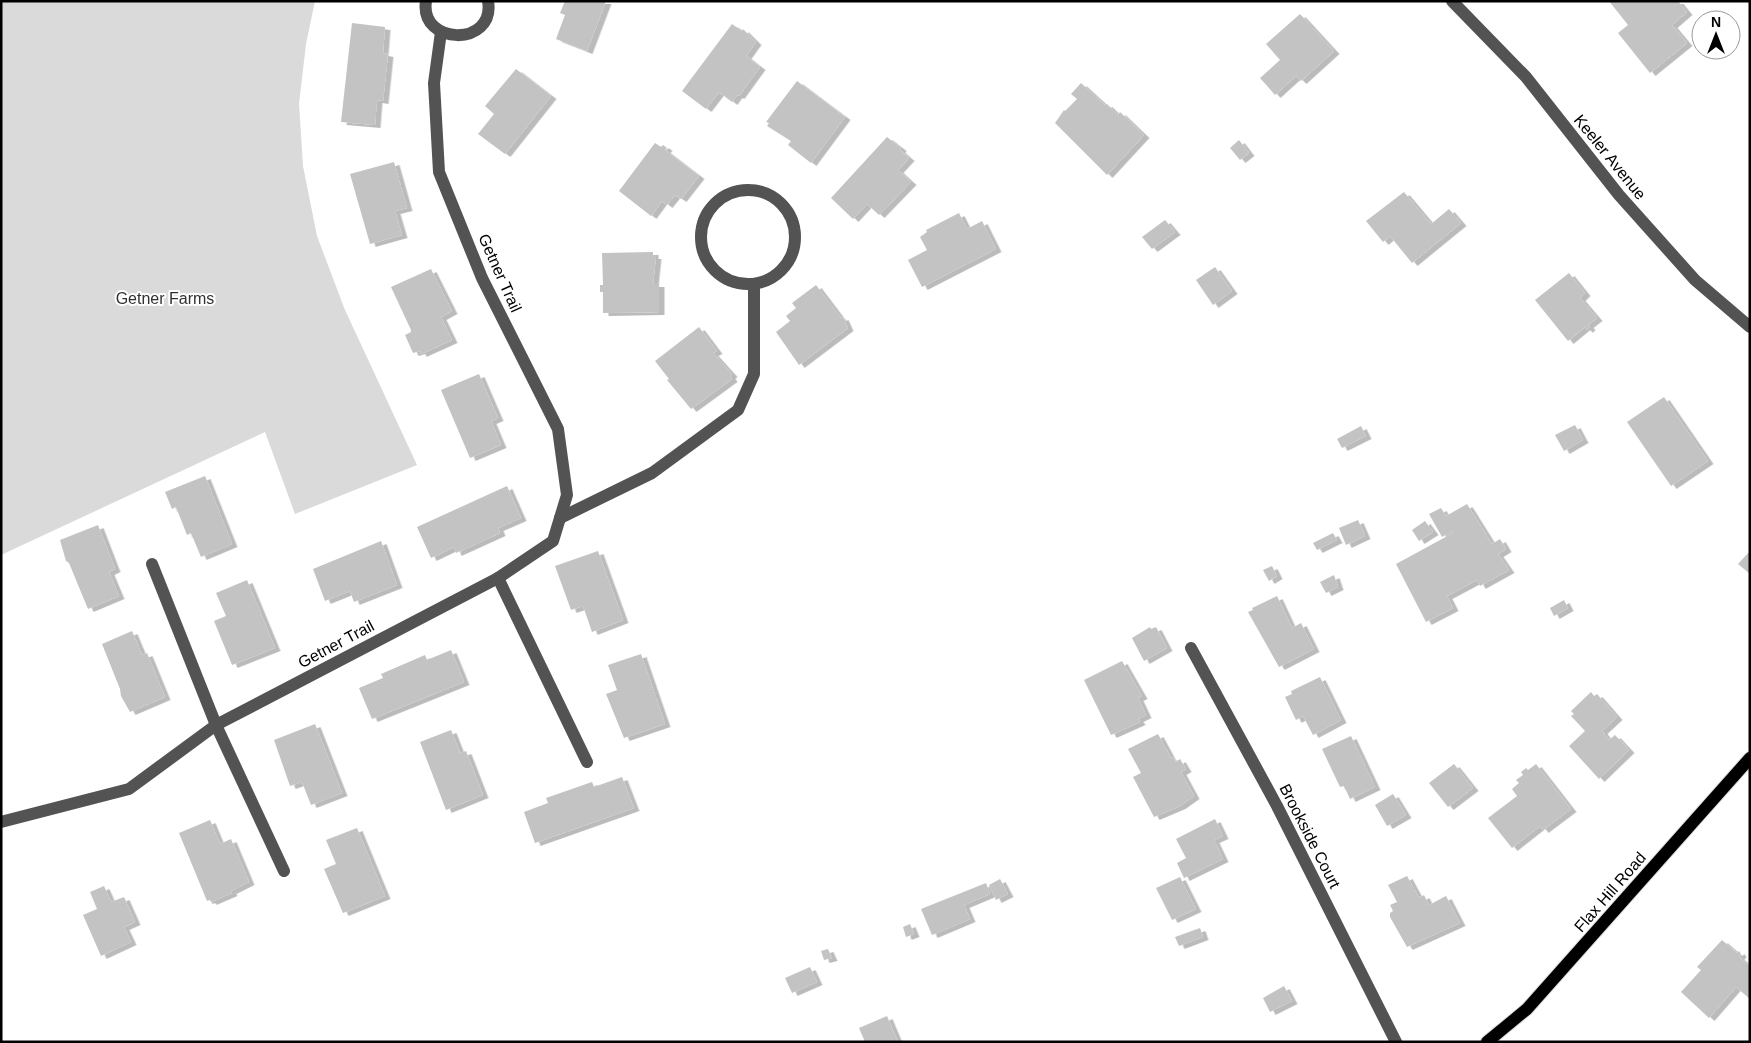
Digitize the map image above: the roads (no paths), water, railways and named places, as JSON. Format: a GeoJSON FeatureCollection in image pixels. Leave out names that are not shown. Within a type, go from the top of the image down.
{"type":"FeatureCollection","features":[{"type":"Feature","properties":{"kind":"main road","name":"Flax Hill Road"},"geometry":{"type":"LineString","coordinates":[[1488,1042],[1527,1009],[1750,758]]}},
{"type":"Feature","properties":{"kind":"street"},"geometry":{"type":"LineString","coordinates":[[426,1],[427,16],[433,25],[441,32],[462,36],[473,33],[481,26],[487,16],[488,1]]}},
{"type":"Feature","properties":{"kind":"street","name":"Keeler Avenue"},"geometry":{"type":"LineString","coordinates":[[1452,1],[1526,77],[1618,195],[1695,280],[1750,327]]}},
{"type":"Feature","properties":{"kind":"street","name":"Getner Trail"},"geometry":{"type":"LineString","coordinates":[[1,822],[129,789],[216,725],[498,578],[553,541],[567,495],[558,429],[482,278],[439,172],[434,82],[441,32]]}},
{"type":"Feature","properties":{"kind":"street"},"geometry":{"type":"LineString","coordinates":[[750,190],[768,193],[782,204],[792,218],[794,226],[796,235],[793,252],[785,268],[771,279],[754,284],[737,284],[721,276],[708,264],[701,248],[701,230],[706,214],[718,200],[733,192],[750,190]]}},
{"type":"Feature","properties":{"kind":"street"},"geometry":{"type":"LineString","coordinates":[[560,518],[652,473],[738,410],[754,374],[754,284]]}},
{"type":"Feature","properties":{"kind":"street"},"geometry":{"type":"LineString","coordinates":[[152,564],[216,725],[284,871]]}},
{"type":"Feature","properties":{"kind":"street"},"geometry":{"type":"LineString","coordinates":[[498,578],[587,762]]}},
{"type":"Feature","properties":{"kind":"street","name":"Brookside Court"},"geometry":{"type":"LineString","coordinates":[[1191,648],[1277,806],[1396,1042]]}},
{"type":"Feature","properties":{"kind":"park label","name":"Getner Farms"},"geometry":{"type":"Point","coordinates":[165,298]}}]}
